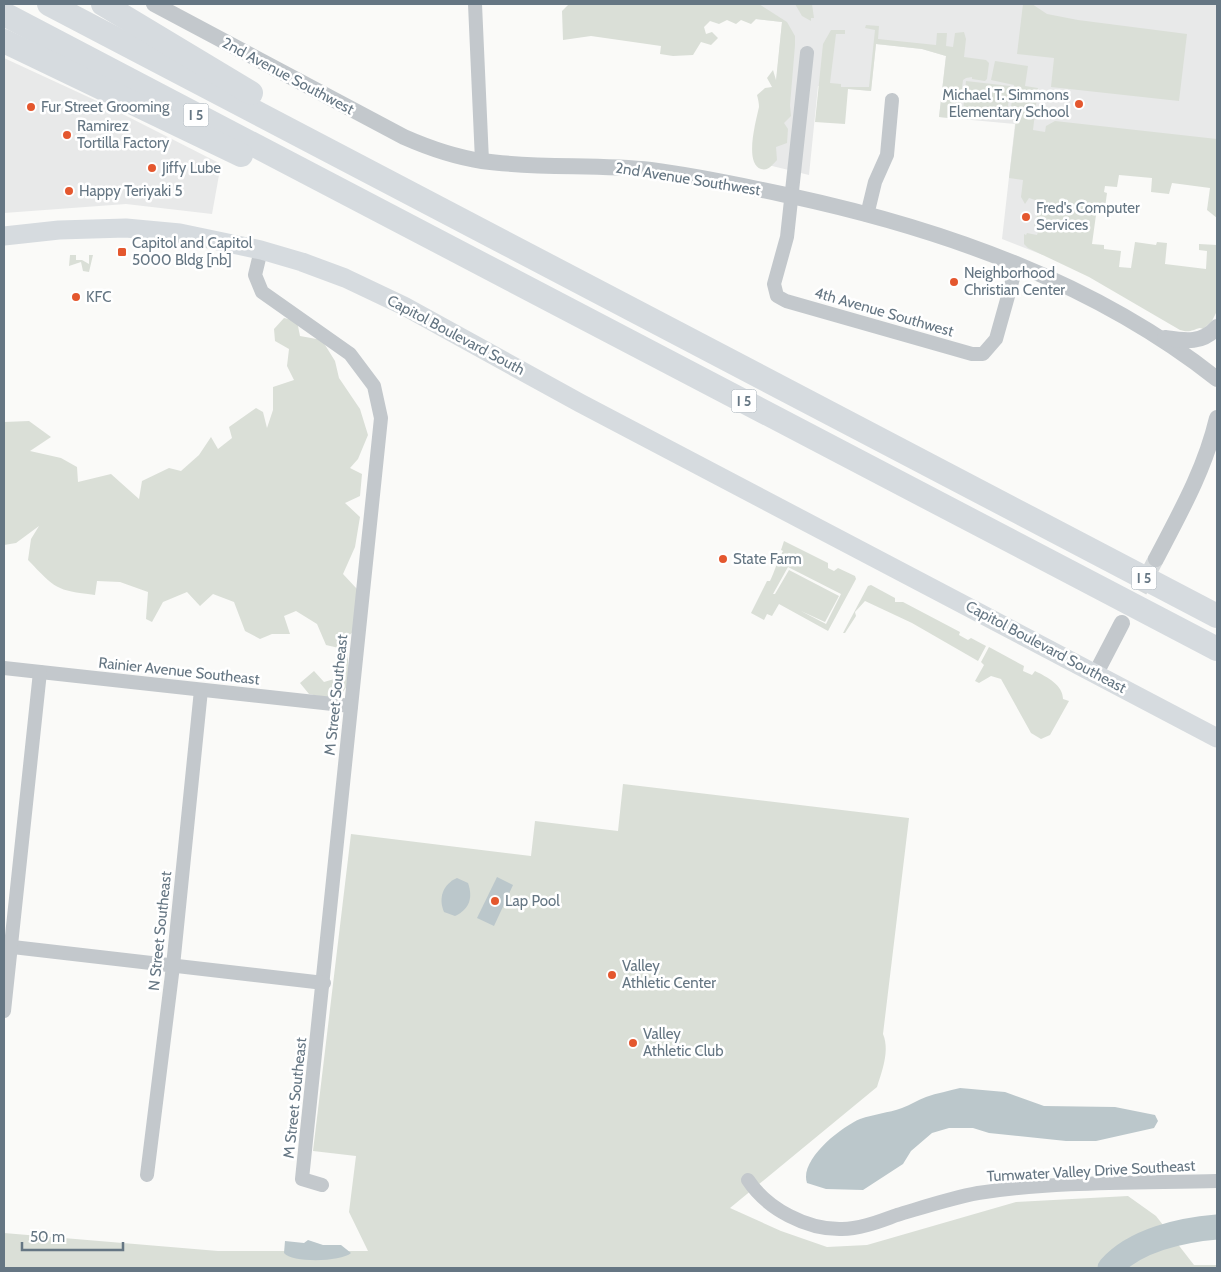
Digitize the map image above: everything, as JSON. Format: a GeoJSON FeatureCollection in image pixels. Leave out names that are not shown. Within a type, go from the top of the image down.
{"type":"FeatureCollection","features":[{"type":"Feature","properties":{"kind":"highway","name":"I 5"},"geometry":{"type":"LineString","coordinates":[[49,4],[1215,615]]}},
{"type":"Feature","properties":{"kind":"highway"},"geometry":{"type":"LineString","coordinates":[[103,4],[360,158],[402,189]]}},
{"type":"Feature","properties":{"kind":"highway","name":"I 5"},"geometry":{"type":"LineString","coordinates":[[4,14],[1217,649]]}},
{"type":"Feature","properties":{"kind":"highway"},"geometry":{"type":"LineString","coordinates":[[4,41],[225,148],[342,201],[388,216]]}},
{"type":"Feature","properties":{"kind":"main road","name":"Capitol Boulevard South"},"geometry":{"type":"LineString","coordinates":[[4,236],[59,230],[126,228],[180,233],[261,250],[302,262],[345,278],[404,306],[580,403],[874,557]]}},
{"type":"Feature","properties":{"kind":"main road","name":"Capitol Boulevard Southeast"},"geometry":{"type":"LineString","coordinates":[[874,557],[1217,738]]}},
{"type":"Feature","properties":{"kind":"street","name":"2nd Avenue Southwest"},"geometry":{"type":"LineString","coordinates":[[154,4],[404,137],[437,150],[482,161],[651,170],[716,180],[791,196],[942,236],[1017,264],[1099,302],[1158,337],[1217,379]]}},
{"type":"Feature","properties":{"kind":"street"},"geometry":{"type":"LineString","coordinates":[[475,4],[482,161]]}},
{"type":"Feature","properties":{"kind":"street"},"geometry":{"type":"LineString","coordinates":[[791,196],[807,53]]}},
{"type":"Feature","properties":{"kind":"street"},"geometry":{"type":"LineString","coordinates":[[867,215],[875,182],[887,155],[892,100]]}},
{"type":"Feature","properties":{"kind":"street","name":"4th Avenue Southwest"},"geometry":{"type":"LineString","coordinates":[[791,196],[787,237],[774,284],[777,296],[786,301],[972,354],[983,354],[996,339],[1017,264]]}},
{"type":"Feature","properties":{"kind":"street","name":"M Street Southeast"},"geometry":{"type":"LineString","coordinates":[[261,250],[255,275],[262,292],[350,354],[374,386],[378,400],[380,435],[302,1179],[322,1185]]}},
{"type":"Feature","properties":{"kind":"street"},"geometry":{"type":"LineString","coordinates":[[1158,337],[1194,341],[1207,336],[1217,327]]}},
{"type":"Feature","properties":{"kind":"street"},"geometry":{"type":"LineString","coordinates":[[1156,560],[1214,446],[1217,418]]}},
{"type":"Feature","properties":{"kind":"street"},"geometry":{"type":"LineString","coordinates":[[1096,673],[1122,623]]}},
{"type":"Feature","properties":{"kind":"street","name":"Rainier Avenue Southeast"},"geometry":{"type":"LineString","coordinates":[[4,668],[351,706]]}},
{"type":"Feature","properties":{"kind":"street"},"geometry":{"type":"LineString","coordinates":[[4,1011],[7,946],[40,672]]}},
{"type":"Feature","properties":{"kind":"street","name":"N Street Southeast"},"geometry":{"type":"LineString","coordinates":[[147,1175],[173,966],[200,690]]}},
{"type":"Feature","properties":{"kind":"street"},"geometry":{"type":"LineString","coordinates":[[7,946],[324,983]]}},
{"type":"Feature","properties":{"kind":"street","name":"Tumwater Valley Drive Southeast"},"geometry":{"type":"LineString","coordinates":[[748,1180],[766,1202],[783,1212],[816,1226],[842,1229],[875,1223],[977,1194],[1041,1187],[1217,1181]]}},
{"type":"Feature","properties":{"kind":"shaded area"},"geometry":{"type":"Polygon","coordinates":[[[569,4],[759,4],[787,22],[795,36],[790,105],[791,116],[784,123],[788,129],[787,143],[776,147],[777,160],[772,166],[761,169],[753,159],[752,141],[759,107],[757,95],[765,88],[772,87],[767,78],[773,70],[776,80],[782,22],[756,19],[751,24],[741,20],[736,24],[727,20],[719,24],[710,21],[704,27],[706,34],[712,32],[718,38],[711,45],[701,42],[693,55],[673,56],[660,54],[661,46],[591,36],[563,40],[562,11],[569,4]]]}},
{"type":"Feature","properties":{"kind":"shaded area","name":"Michael T. Simmons Elementary School"},"geometry":{"type":"Polygon","coordinates":[[[679,4],[1217,4],[1217,161],[1051,155],[1043,255],[1002,239],[1015,124],[939,117],[946,56],[922,49],[876,44],[871,91],[818,86],[809,175],[768,165],[782,22],[678,10],[679,4]]]}},
{"type":"Feature","properties":{"kind":"shaded area"},"geometry":{"type":"Polygon","coordinates":[[[795,4],[812,4],[814,18],[811,18],[811,21],[802,16],[795,4]]]}},
{"type":"Feature","properties":{"kind":"shaded area"},"geometry":{"type":"Polygon","coordinates":[[[1023,4],[1032,4],[1047,14],[1078,20],[1187,34],[1179,101],[1051,87],[1054,58],[1017,54],[1023,4]]]}},
{"type":"Feature","properties":{"kind":"shaded area"},"geometry":{"type":"Polygon","coordinates":[[[866,25],[879,26],[878,39],[936,45],[937,33],[947,33],[946,46],[953,47],[955,33],[964,32],[966,39],[964,57],[986,60],[989,63],[987,79],[985,81],[972,79],[972,77],[963,80],[959,112],[962,115],[960,119],[939,117],[946,56],[922,49],[876,44],[871,91],[848,89],[845,124],[815,122],[823,44],[831,30],[845,30],[845,34],[836,34],[830,83],[841,84],[841,87],[869,87],[875,30],[865,28],[866,25]]]}},
{"type":"Feature","properties":{"kind":"shaded area"},"geometry":{"type":"Polygon","coordinates":[[[4,58],[97,101],[221,164],[212,214],[126,204],[4,213],[4,58]]]}},
{"type":"Feature","properties":{"kind":"shaded area"},"geometry":{"type":"Polygon","coordinates":[[[995,61],[1028,66],[1025,86],[1038,88],[1033,130],[1045,132],[1046,126],[1055,121],[1217,139],[1217,218],[1207,210],[1210,188],[1172,183],[1169,194],[1151,192],[1152,178],[1119,175],[1117,187],[1105,186],[1104,192],[1107,193],[1104,215],[1096,215],[1092,244],[1104,245],[1104,249],[1121,251],[1119,267],[1131,268],[1135,242],[1156,245],[1157,242],[1167,243],[1165,264],[1206,269],[1207,251],[1199,250],[1199,244],[1217,245],[1216,313],[1212,321],[1203,329],[1180,330],[1089,277],[1028,248],[1024,244],[1024,234],[1037,235],[1039,228],[1034,226],[1041,202],[1029,198],[1025,204],[1021,197],[1023,180],[1009,178],[1016,120],[1010,119],[1014,85],[991,80],[995,61]]]}},
{"type":"Feature","properties":{"kind":"shaded area"},"geometry":{"type":"Polygon","coordinates":[[[966,81],[1010,86],[1007,116],[963,111],[966,81]]]}},
{"type":"Feature","properties":{"kind":"shaded area"},"geometry":{"type":"Polygon","coordinates":[[[70,255],[76,255],[76,260],[82,260],[89,264],[89,255],[93,255],[89,272],[83,271],[81,262],[69,266],[70,255]]]}},
{"type":"Feature","properties":{"kind":"shaded area"},"geometry":{"type":"Polygon","coordinates":[[[284,318],[297,321],[300,336],[322,340],[335,361],[339,378],[360,409],[368,435],[358,459],[350,468],[362,474],[360,496],[345,503],[360,517],[355,547],[343,574],[357,589],[354,631],[346,638],[350,681],[338,700],[309,694],[300,683],[314,671],[324,682],[341,677],[343,649],[326,645],[317,624],[296,611],[284,616],[290,634],[272,634],[260,639],[245,631],[234,602],[213,594],[200,606],[187,592],[163,602],[152,622],[146,619],[148,592],[120,582],[97,581],[95,595],[72,592],[57,586],[45,577],[28,560],[31,539],[39,526],[16,543],[4,545],[4,422],[29,421],[51,437],[30,451],[61,458],[77,467],[78,482],[111,474],[139,499],[142,481],[169,468],[181,471],[199,455],[211,437],[218,449],[232,438],[229,427],[256,408],[263,412],[267,428],[273,410],[273,387],[294,380],[287,366],[289,349],[275,341],[274,329],[284,318]]]}},
{"type":"Feature","properties":{"kind":"shaded area"},"geometry":{"type":"Polygon","coordinates":[[[784,541],[828,563],[828,568],[834,571],[838,568],[855,576],[856,579],[828,631],[779,604],[772,616],[767,614],[764,620],[751,613],[767,581],[770,581],[783,551],[781,550],[784,541]],[[788,567],[773,594],[775,594],[789,570],[839,596],[825,622],[801,611],[826,624],[841,594],[788,567]]]}},
{"type":"Feature","properties":{"kind":"shaded area"},"geometry":{"type":"Polygon","coordinates":[[[871,585],[895,598],[895,602],[903,602],[960,632],[959,635],[968,640],[971,638],[986,646],[978,661],[912,623],[865,601],[855,612],[856,616],[845,633],[843,633],[868,586],[871,585]]]}},
{"type":"Feature","properties":{"kind":"shaded area"},"geometry":{"type":"Polygon","coordinates":[[[989,647],[1024,666],[1023,671],[1032,675],[1035,671],[1049,679],[1060,690],[1063,699],[1069,701],[1050,735],[1041,739],[1031,733],[1001,679],[991,676],[979,683],[975,681],[984,665],[981,662],[989,647]]]}},
{"type":"Feature","properties":{"kind":"shaded area","name":"Valley Athletic Center"},"geometry":{"type":"Polygon","coordinates":[[[623,784],[909,818],[883,1034],[886,1047],[883,1068],[877,1087],[730,1208],[781,1231],[827,1247],[867,1245],[1016,1202],[1128,1196],[1156,1216],[1194,1265],[1217,1265],[1217,1268],[4,1268],[4,1233],[218,1251],[368,1251],[349,1212],[356,1156],[313,1151],[351,834],[531,856],[535,821],[618,831],[623,784]]]}},
{"type":"Feature","properties":{"kind":"shaded area","name":"Lap Pool"},"geometry":{"type":"Polygon","coordinates":[[[497,877],[513,885],[494,926],[477,918],[497,877]]]}},
{"type":"Feature","properties":{"kind":"shaded area"},"geometry":{"type":"Polygon","coordinates":[[[457,878],[468,883],[470,898],[464,910],[455,916],[444,912],[442,897],[448,884],[457,878]]]}},
{"type":"Feature","properties":{"kind":"shaded area"},"geometry":{"type":"Polygon","coordinates":[[[960,1088],[1005,1092],[1044,1106],[1115,1107],[1155,1115],[1158,1121],[1154,1128],[1096,1141],[1066,1141],[989,1133],[973,1128],[949,1128],[932,1133],[911,1151],[903,1164],[863,1190],[826,1189],[807,1183],[806,1174],[809,1164],[815,1155],[823,1145],[852,1123],[865,1117],[902,1108],[923,1098],[960,1088]]]}},
{"type":"Feature","properties":{"kind":"shaded area"},"geometry":{"type":"Polygon","coordinates":[[[308,1240],[323,1245],[341,1245],[351,1253],[328,1260],[306,1260],[284,1253],[285,1241],[304,1243],[308,1240]]]}},
{"type":"Feature","properties":{"kind":"waterway"},"geometry":{"type":"LineString","coordinates":[[1110,1268],[1132,1250],[1159,1238],[1217,1227]]}},
{"type":"Feature","properties":{"kind":"tunnel"},"geometry":{"type":"LineString","coordinates":[[1128,612],[1156,559]]}},
{"type":"Feature","properties":{"kind":"place","name":"Michael T. Simmons Elementary School"},"geometry":{"type":"Point","coordinates":[1079,104]}},
{"type":"Feature","properties":{"kind":"place","name":"Fur Street Grooming"},"geometry":{"type":"Point","coordinates":[31,107]}},
{"type":"Feature","properties":{"kind":"place","name":"Ramirez Tortilla Factory"},"geometry":{"type":"Point","coordinates":[67,135]}},
{"type":"Feature","properties":{"kind":"place","name":"Jiffy Lube"},"geometry":{"type":"Point","coordinates":[152,168]}},
{"type":"Feature","properties":{"kind":"place","name":"Happy Teriyaki 5"},"geometry":{"type":"Point","coordinates":[69,191]}},
{"type":"Feature","properties":{"kind":"place","name":"Fred's Computer Services"},"geometry":{"type":"Point","coordinates":[1026,217]}},
{"type":"Feature","properties":{"kind":"place","name":"Capitol and Capitol 5000 Bldg [nb]"},"geometry":{"type":"Point","coordinates":[122,252]}},
{"type":"Feature","properties":{"kind":"place","name":"Neighborhood Christian Center"},"geometry":{"type":"Point","coordinates":[954,282]}},
{"type":"Feature","properties":{"kind":"place","name":"KFC"},"geometry":{"type":"Point","coordinates":[76,297]}},
{"type":"Feature","properties":{"kind":"place","name":"State Farm"},"geometry":{"type":"Point","coordinates":[723,559]}},
{"type":"Feature","properties":{"kind":"place","name":"Lap Pool"},"geometry":{"type":"Point","coordinates":[495,901]}},
{"type":"Feature","properties":{"kind":"place","name":"Valley Athletic Center"},"geometry":{"type":"Point","coordinates":[612,975]}},
{"type":"Feature","properties":{"kind":"place","name":"Valley Athletic Club"},"geometry":{"type":"Point","coordinates":[633,1043]}}]}
